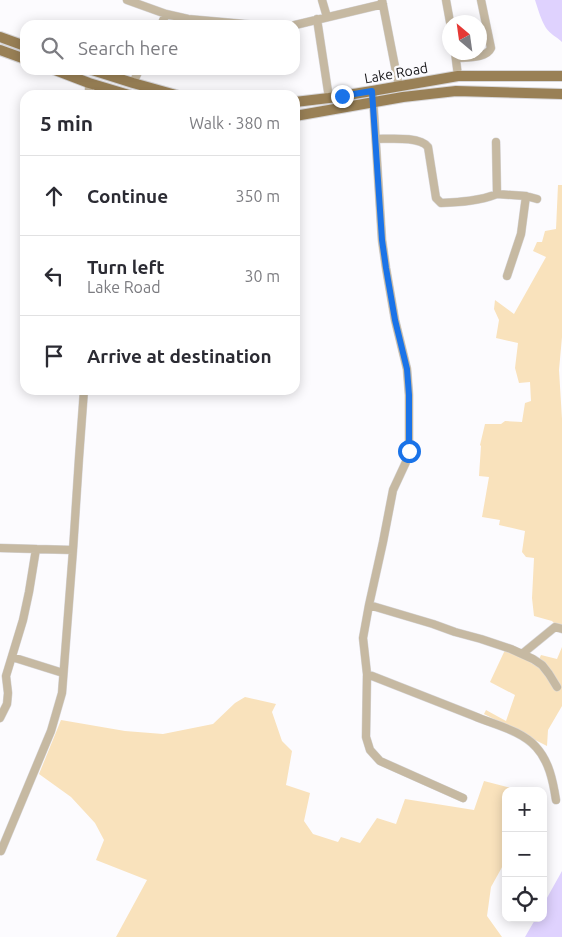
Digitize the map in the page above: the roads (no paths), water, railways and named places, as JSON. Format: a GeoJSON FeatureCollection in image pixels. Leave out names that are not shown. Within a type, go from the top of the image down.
{"type":"FeatureCollection","features":[{"type":"Feature","properties":{"kind":"main road"},"geometry":{"type":"LineString","coordinates":[[0,37],[20,44]]}},
{"type":"Feature","properties":{"kind":"main road"},"geometry":{"type":"LineString","coordinates":[[0,50],[20,57]]}},
{"type":"Feature","properties":{"kind":"main road"},"geometry":{"type":"LineString","coordinates":[[68,75],[113,90]]}},
{"type":"Feature","properties":{"kind":"main road"},"geometry":{"type":"LineString","coordinates":[[107,75],[158,90]]}},
{"type":"Feature","properties":{"kind":"main road","name":"Lake Road"},"geometry":{"type":"LineString","coordinates":[[300,101],[458,76],[562,76]]}},
{"type":"Feature","properties":{"kind":"main road","name":"Lake Road"},"geometry":{"type":"LineString","coordinates":[[300,115],[403,97],[456,91],[562,94]]}},
{"type":"Feature","properties":{"kind":"street"},"geometry":{"type":"LineString","coordinates":[[126,0],[166,14],[200,20]]}},
{"type":"Feature","properties":{"kind":"street"},"geometry":{"type":"LineString","coordinates":[[322,0],[327,17]]}},
{"type":"Feature","properties":{"kind":"street"},"geometry":{"type":"LineString","coordinates":[[446,0],[449,15]]}},
{"type":"Feature","properties":{"kind":"street"},"geometry":{"type":"LineString","coordinates":[[482,0],[485,15]]}},
{"type":"Feature","properties":{"kind":"street"},"geometry":{"type":"LineString","coordinates":[[300,24],[382,2],[399,87]]}},
{"type":"Feature","properties":{"kind":"street"},"geometry":{"type":"LineString","coordinates":[[163,20],[166,14]]}},
{"type":"Feature","properties":{"kind":"street"},"geometry":{"type":"LineString","coordinates":[[317,19],[329,98]]}},
{"type":"Feature","properties":{"kind":"street"},"geometry":{"type":"LineString","coordinates":[[487,26],[491,48],[487,53]]}},
{"type":"Feature","properties":{"kind":"street"},"geometry":{"type":"LineString","coordinates":[[456,60],[458,76]]}},
{"type":"Feature","properties":{"kind":"street"},"geometry":{"type":"LineString","coordinates":[[132,83],[136,75]]}},
{"type":"Feature","properties":{"kind":"street"},"geometry":{"type":"LineString","coordinates":[[89,83],[89,90]]}},
{"type":"Feature","properties":{"kind":"street"},"geometry":{"type":"LineString","coordinates":[[372,91],[382,240],[395,320],[407,369],[409,451],[393,490],[363,638],[367,674],[366,737],[370,750],[380,761],[463,798]]}},
{"type":"Feature","properties":{"kind":"street"},"geometry":{"type":"LineString","coordinates":[[376,139],[404,139],[426,144],[436,198],[441,203],[472,201],[497,194],[526,196],[538,199]]}},
{"type":"Feature","properties":{"kind":"street"},"geometry":{"type":"LineString","coordinates":[[496,142],[497,194]]}},
{"type":"Feature","properties":{"kind":"street"},"geometry":{"type":"LineString","coordinates":[[506,276],[521,234],[526,196]]}},
{"type":"Feature","properties":{"kind":"street"},"geometry":{"type":"LineString","coordinates":[[0,852],[51,731],[62,693],[84,395]]}},
{"type":"Feature","properties":{"kind":"street"},"geometry":{"type":"LineString","coordinates":[[0,548],[73,550]]}},
{"type":"Feature","properties":{"kind":"street"},"geometry":{"type":"LineString","coordinates":[[0,718],[7,704],[8,693],[3,676],[12,657],[25,611],[36,549]]}},
{"type":"Feature","properties":{"kind":"street"},"geometry":{"type":"LineString","coordinates":[[368,606],[433,624],[522,654],[542,665],[550,674],[557,688]]}},
{"type":"Feature","properties":{"kind":"street"},"geometry":{"type":"LineString","coordinates":[[522,654],[555,627],[562,629]]}},
{"type":"Feature","properties":{"kind":"street"},"geometry":{"type":"LineString","coordinates":[[12,657],[63,673]]}},
{"type":"Feature","properties":{"kind":"street"},"geometry":{"type":"LineString","coordinates":[[367,674],[504,728],[530,741],[543,756],[553,782],[556,800]]}}]}
